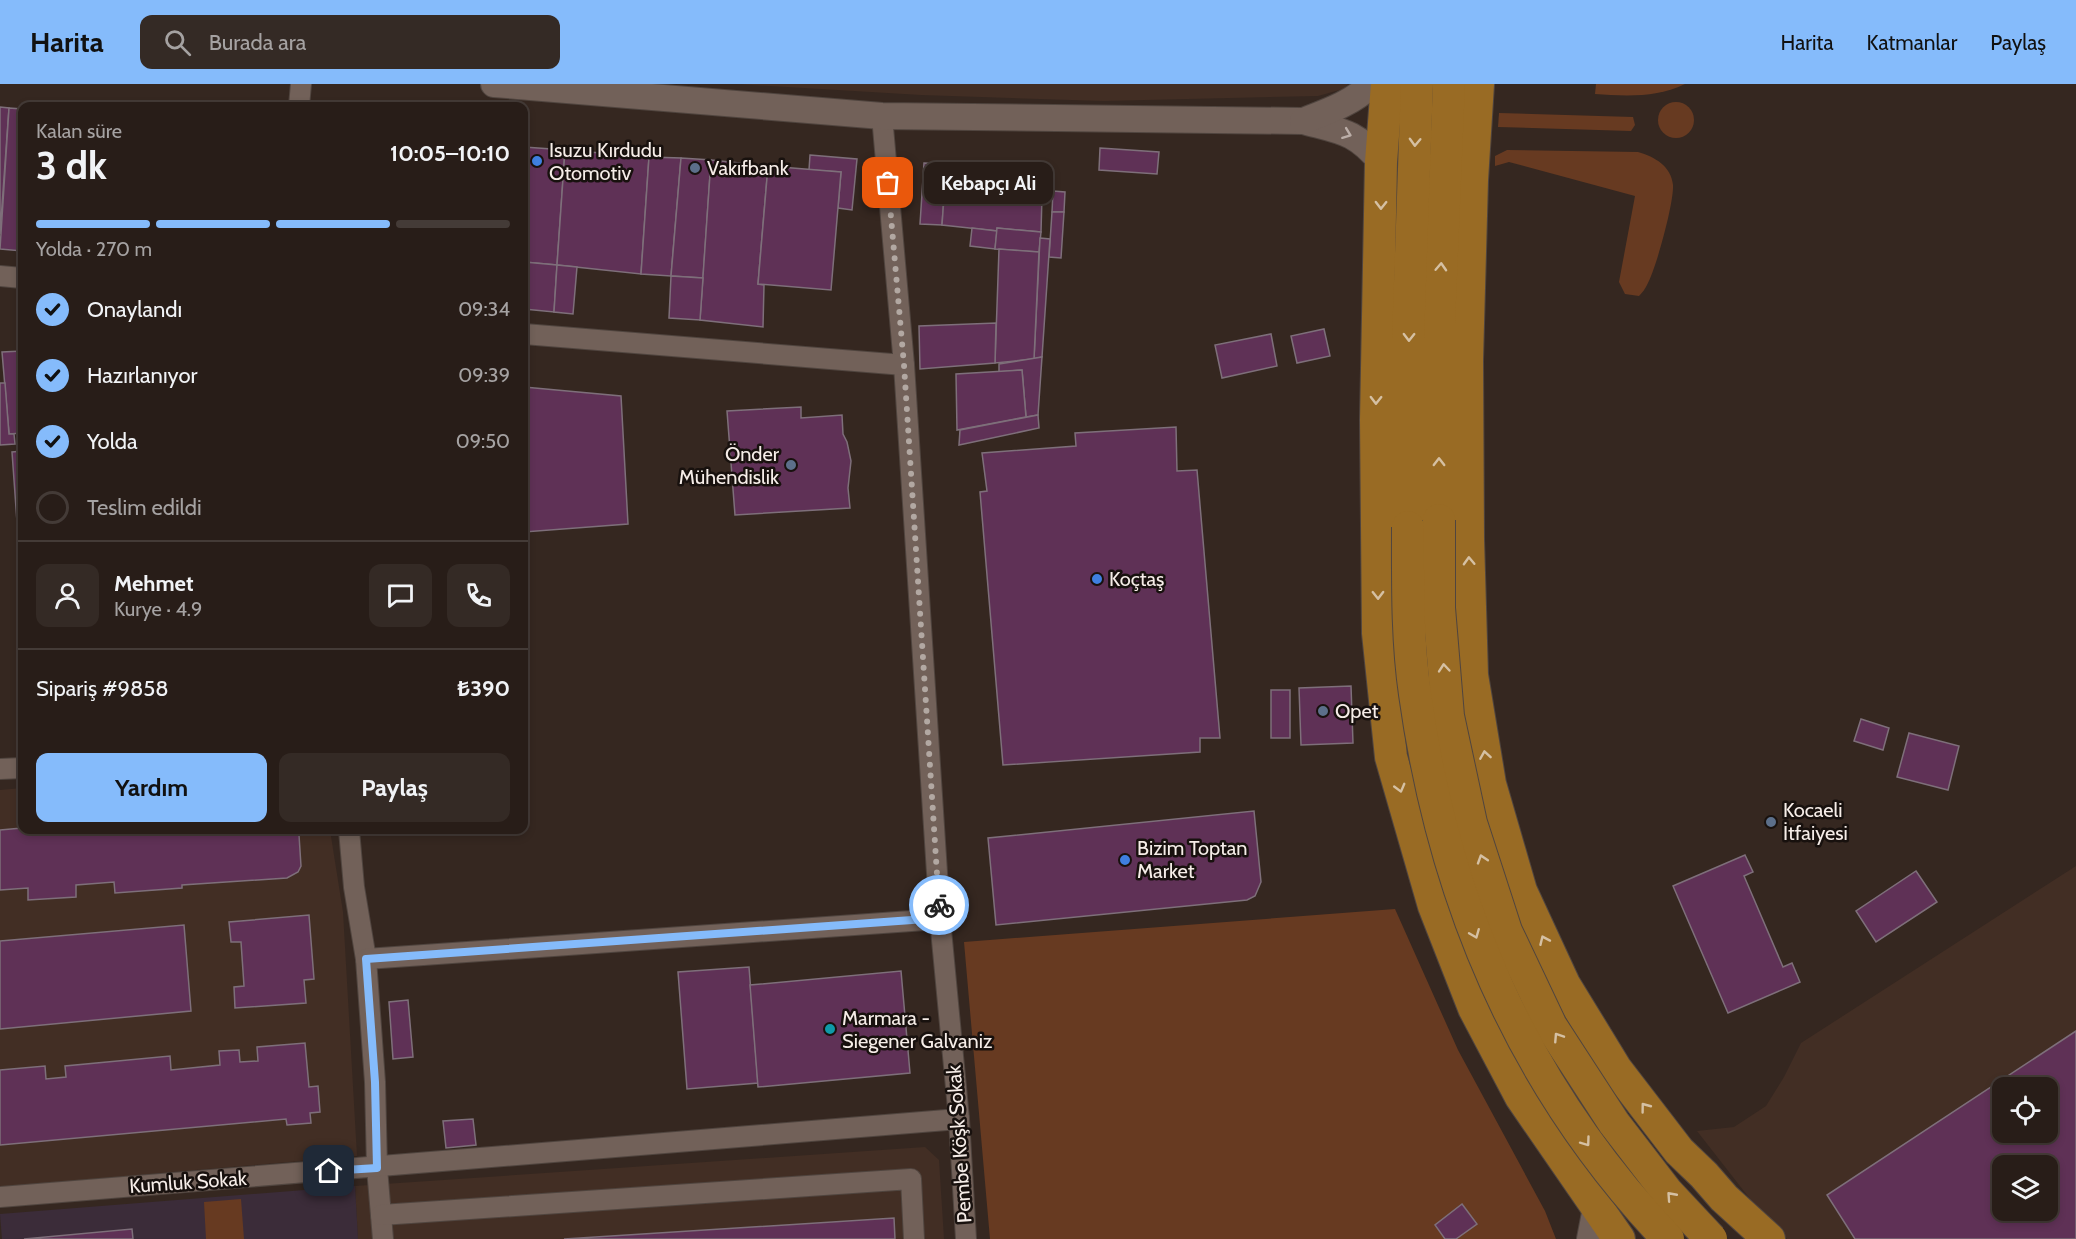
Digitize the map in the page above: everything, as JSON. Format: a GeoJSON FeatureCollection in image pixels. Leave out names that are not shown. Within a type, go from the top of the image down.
{"type":"FeatureCollection","features":[{"type":"Feature","properties":{"kind":"main road"},"geometry":{"type":"LineString","coordinates":[[1387,84],[1381,162],[1376,420],[1378,633],[1391,757],[1434,906],[1474,1008],[1521,1097],[1619,1239]]}},
{"type":"Feature","properties":{"kind":"main road"},"geometry":{"type":"LineString","coordinates":[[1417,84],[1408,339],[1407,598],[1414,692],[1430,782],[1444,839],[1469,917],[1505,1006],[1541,1074],[1586,1143],[1642,1213],[1668,1239]]}},
{"type":"Feature","properties":{"kind":"main road"},"geometry":{"type":"LineString","coordinates":[[1449,84],[1439,324],[1439,608],[1448,716],[1471,824],[1506,931],[1551,1026],[1614,1123],[1667,1192],[1710,1239],[1717,1225],[1724,1198]]}},
{"type":"Feature","properties":{"kind":"main road"},"geometry":{"type":"LineString","coordinates":[[1478,84],[1472,180],[1467,360],[1468,539],[1472,675],[1490,784],[1521,891],[1564,984],[1616,1069],[1679,1151],[1724,1198],[1769,1239]]}},
{"type":"Feature","properties":{"kind":"main road"},"geometry":{"type":"LineString","coordinates":[[1521,1097],[1553,1114],[1584,1110],[1609,1091],[1616,1069]]}},
{"type":"Feature","properties":{"kind":"main road"},"geometry":{"type":"LineString","coordinates":[[1596,1208],[1603,1182],[1625,1163],[1658,1150],[1679,1151]]}},
{"type":"Feature","properties":{"kind":"street"},"geometry":{"type":"LineString","coordinates":[[299,102],[301,84]]}},
{"type":"Feature","properties":{"kind":"street"},"geometry":{"type":"LineString","coordinates":[[494,84],[882,116],[1303,121],[1338,130],[1357,138],[1381,162]]}},
{"type":"Feature","properties":{"kind":"street"},"geometry":{"type":"LineString","coordinates":[[1303,121],[1341,107],[1359,96],[1372,84]]}},
{"type":"Feature","properties":{"kind":"street","name":"Pembe Köşk Sokak"},"geometry":{"type":"LineString","coordinates":[[882,116],[904,365],[940,918],[959,1119],[966,1239]]}},
{"type":"Feature","properties":{"kind":"street"},"geometry":{"type":"LineString","coordinates":[[0,276],[18,278]]}},
{"type":"Feature","properties":{"kind":"street"},"geometry":{"type":"LineString","coordinates":[[528,334],[904,365]]}},
{"type":"Feature","properties":{"kind":"street"},"geometry":{"type":"LineString","coordinates":[[0,769],[18,768]]}},
{"type":"Feature","properties":{"kind":"street"},"geometry":{"type":"LineString","coordinates":[[349,834],[354,886],[366,959],[383,1239]]}},
{"type":"Feature","properties":{"kind":"street"},"geometry":{"type":"LineString","coordinates":[[366,959],[940,918]]}},
{"type":"Feature","properties":{"kind":"street","name":"Kumluk Sokak"},"geometry":{"type":"LineString","coordinates":[[0,1197],[959,1119]]}},
{"type":"Feature","properties":{"kind":"street"},"geometry":{"type":"LineString","coordinates":[[381,1215],[911,1179],[914,1239]]}},
{"type":"Feature","properties":{"kind":"street"},"geometry":{"type":"LineString","coordinates":[[1590,1239],[1596,1208]]}},
{"type":"Feature","properties":{"kind":"shaded area"},"geometry":{"type":"Polygon","coordinates":[[[736,84],[1348,84],[1343,89],[1318,96],[1103,101],[921,95],[736,84]]]}},
{"type":"Feature","properties":{"kind":"shaded area"},"geometry":{"type":"Polygon","coordinates":[[[1596,84],[1685,84],[1664,92],[1629,95],[1595,94],[1596,84]]]}},
{"type":"Feature","properties":{"kind":"shaded area"},"geometry":{"type":"Polygon","coordinates":[[[1676,102],[1689,107],[1694,120],[1689,133],[1676,138],[1663,133],[1658,120],[1663,107],[1676,102]]]}},
{"type":"Feature","properties":{"kind":"shaded area"},"geometry":{"type":"Polygon","coordinates":[[[1499,113],[1633,117],[1635,125],[1631,131],[1498,127],[1499,113]]]}},
{"type":"Feature","properties":{"kind":"shaded area"},"geometry":{"type":"Polygon","coordinates":[[[1507,150],[1638,152],[1656,160],[1666,168],[1673,185],[1671,206],[1655,265],[1647,285],[1639,296],[1625,294],[1619,282],[1635,196],[1509,162],[1495,166],[1495,156],[1507,150]]]}},
{"type":"Feature","properties":{"kind":"shaded area"},"geometry":{"type":"Polygon","coordinates":[[[18,788],[18,834],[331,834],[343,912],[357,1156],[0,1187],[0,790],[18,788]]]}},
{"type":"Feature","properties":{"kind":"shaded area"},"geometry":{"type":"Polygon","coordinates":[[[2076,866],[2076,1239],[1787,1239],[1761,1213],[1697,1131],[1734,1127],[1766,1106],[1801,1043],[2076,866]]]}},
{"type":"Feature","properties":{"kind":"shaded area"},"geometry":{"type":"Polygon","coordinates":[[[1395,909],[1458,1050],[1545,1211],[1556,1239],[990,1239],[964,942],[1395,909]]]}},
{"type":"Feature","properties":{"kind":"shaded area"},"geometry":{"type":"Polygon","coordinates":[[[925,1147],[939,1160],[944,1239],[358,1239],[355,1186],[925,1147]]]}},
{"type":"Feature","properties":{"kind":"shaded area"},"geometry":{"type":"Polygon","coordinates":[[[355,1186],[358,1239],[2,1239],[0,1214],[355,1186]]]}},
{"type":"Feature","properties":{"kind":"shaded area"},"geometry":{"type":"Polygon","coordinates":[[[241,1199],[244,1239],[206,1239],[204,1202],[241,1199]]]}},
{"type":"Feature","properties":{"kind":"building"},"geometry":{"type":"Polygon","coordinates":[[[0,107],[9,108],[0,234],[0,107]]]}},
{"type":"Feature","properties":{"kind":"building"},"geometry":{"type":"Polygon","coordinates":[[[9,108],[18,109],[18,251],[0,249],[9,108]]]}},
{"type":"Feature","properties":{"kind":"building"},"geometry":{"type":"Polygon","coordinates":[[[528,147],[565,150],[557,265],[528,262],[528,147]]]}},
{"type":"Feature","properties":{"kind":"building"},"geometry":{"type":"Polygon","coordinates":[[[1100,148],[1159,152],[1157,174],[1099,170],[1100,148]]]}},
{"type":"Feature","properties":{"kind":"building"},"geometry":{"type":"Polygon","coordinates":[[[565,150],[649,157],[641,274],[557,265],[565,150]]]}},
{"type":"Feature","properties":{"kind":"building"},"geometry":{"type":"Polygon","coordinates":[[[810,155],[857,159],[852,210],[838,208],[841,172],[809,170],[810,155]]]}},
{"type":"Feature","properties":{"kind":"building"},"geometry":{"type":"Polygon","coordinates":[[[649,157],[681,158],[671,276],[641,274],[649,157]]]}},
{"type":"Feature","properties":{"kind":"building"},"geometry":{"type":"Polygon","coordinates":[[[681,158],[711,160],[703,278],[671,276],[681,158]]]}},
{"type":"Feature","properties":{"kind":"building"},"geometry":{"type":"Polygon","coordinates":[[[711,160],[768,166],[758,284],[764,285],[763,327],[700,320],[711,160]]]}},
{"type":"Feature","properties":{"kind":"building"},"geometry":{"type":"Polygon","coordinates":[[[924,163],[946,164],[942,225],[920,224],[924,163]]]}},
{"type":"Feature","properties":{"kind":"building"},"geometry":{"type":"Polygon","coordinates":[[[768,166],[841,172],[831,290],[758,284],[768,166]]]}},
{"type":"Feature","properties":{"kind":"building"},"geometry":{"type":"Polygon","coordinates":[[[945,184],[1042,196],[1041,232],[997,228],[997,231],[942,225],[945,184]]]}},
{"type":"Feature","properties":{"kind":"building"},"geometry":{"type":"Polygon","coordinates":[[[1053,191],[1065,192],[1064,212],[1052,212],[1053,191]]]}},
{"type":"Feature","properties":{"kind":"building"},"geometry":{"type":"Polygon","coordinates":[[[1052,212],[1064,212],[1061,258],[1049,257],[1052,212]]]}},
{"type":"Feature","properties":{"kind":"building"},"geometry":{"type":"Polygon","coordinates":[[[972,228],[997,231],[995,249],[970,246],[972,228]]]}},
{"type":"Feature","properties":{"kind":"building"},"geometry":{"type":"Polygon","coordinates":[[[997,228],[1041,232],[1039,252],[995,249],[997,228]]]}},
{"type":"Feature","properties":{"kind":"building"},"geometry":{"type":"Polygon","coordinates":[[[1040,238],[1050,239],[1042,357],[1034,359],[1040,238]]]}},
{"type":"Feature","properties":{"kind":"building"},"geometry":{"type":"Polygon","coordinates":[[[999,249],[1039,252],[1034,359],[995,363],[999,249]]]}},
{"type":"Feature","properties":{"kind":"building"},"geometry":{"type":"Polygon","coordinates":[[[528,262],[557,265],[554,312],[528,309],[528,262]]]}},
{"type":"Feature","properties":{"kind":"building"},"geometry":{"type":"Polygon","coordinates":[[[557,265],[577,267],[573,314],[554,312],[557,265]]]}},
{"type":"Feature","properties":{"kind":"building"},"geometry":{"type":"Polygon","coordinates":[[[671,276],[703,278],[700,320],[669,318],[671,276]]]}},
{"type":"Feature","properties":{"kind":"building"},"geometry":{"type":"Polygon","coordinates":[[[996,323],[995,363],[920,369],[919,326],[996,323]]]}},
{"type":"Feature","properties":{"kind":"building"},"geometry":{"type":"Polygon","coordinates":[[[1324,329],[1330,356],[1297,363],[1291,336],[1324,329]]]}},
{"type":"Feature","properties":{"kind":"building"},"geometry":{"type":"Polygon","coordinates":[[[1271,334],[1277,366],[1222,378],[1215,345],[1271,334]]]}},
{"type":"Feature","properties":{"kind":"building"},"geometry":{"type":"Polygon","coordinates":[[[18,351],[18,433],[9,434],[2,352],[18,351]]]}},
{"type":"Feature","properties":{"kind":"building"},"geometry":{"type":"Polygon","coordinates":[[[1042,357],[1038,415],[1026,417],[1022,370],[999,372],[999,364],[1042,357]]]}},
{"type":"Feature","properties":{"kind":"building"},"geometry":{"type":"Polygon","coordinates":[[[1022,370],[1026,417],[957,430],[956,374],[1022,370]]]}},
{"type":"Feature","properties":{"kind":"building"},"geometry":{"type":"Polygon","coordinates":[[[0,383],[5,383],[9,434],[14,434],[15,444],[0,445],[0,383]]]}},
{"type":"Feature","properties":{"kind":"building"},"geometry":{"type":"Polygon","coordinates":[[[528,387],[621,396],[628,524],[528,532],[528,387]]]}},
{"type":"Feature","properties":{"kind":"building","name":"Önder Mühendislik"},"geometry":{"type":"Polygon","coordinates":[[[801,407],[801,418],[842,415],[843,434],[851,461],[848,488],[850,508],[735,515],[727,411],[801,407]]]}},
{"type":"Feature","properties":{"kind":"building"},"geometry":{"type":"Polygon","coordinates":[[[1038,415],[1039,428],[959,445],[960,430],[1038,415]]]}},
{"type":"Feature","properties":{"kind":"building","name":"Koçtaş"},"geometry":{"type":"Polygon","coordinates":[[[1176,427],[1177,471],[1197,470],[1220,738],[1200,738],[1200,752],[1003,765],[980,492],[987,491],[982,453],[1076,446],[1075,433],[1176,427]]]}},
{"type":"Feature","properties":{"kind":"building"},"geometry":{"type":"Polygon","coordinates":[[[18,451],[18,536],[12,452],[18,451]]]}},
{"type":"Feature","properties":{"kind":"building"},"geometry":{"type":"Polygon","coordinates":[[[1351,686],[1353,743],[1301,745],[1299,688],[1351,686]]]}},
{"type":"Feature","properties":{"kind":"building"},"geometry":{"type":"Polygon","coordinates":[[[1271,690],[1290,690],[1290,738],[1271,738],[1271,690]]]}},
{"type":"Feature","properties":{"kind":"building"},"geometry":{"type":"Polygon","coordinates":[[[1861,719],[1889,728],[1883,750],[1854,741],[1861,719]]]}},
{"type":"Feature","properties":{"kind":"building"},"geometry":{"type":"Polygon","coordinates":[[[1909,733],[1959,746],[1948,790],[1897,777],[1909,733]]]}},
{"type":"Feature","properties":{"kind":"building","name":"Bizim Toptan Market"},"geometry":{"type":"Polygon","coordinates":[[[1254,811],[1261,882],[1255,896],[1247,900],[996,925],[988,838],[1254,811]]]}},
{"type":"Feature","properties":{"kind":"building"},"geometry":{"type":"Polygon","coordinates":[[[18,828],[18,834],[299,835],[301,866],[298,872],[287,878],[182,885],[182,888],[115,893],[114,882],[76,885],[76,897],[28,900],[28,888],[0,890],[0,830],[18,828]]]}},
{"type":"Feature","properties":{"kind":"building"},"geometry":{"type":"Polygon","coordinates":[[[1745,855],[1753,872],[1744,876],[1783,967],[1792,963],[1800,982],[1728,1013],[1673,886],[1745,855]]]}},
{"type":"Feature","properties":{"kind":"building"},"geometry":{"type":"Polygon","coordinates":[[[1916,871],[1937,902],[1876,942],[1856,911],[1916,871]]]}},
{"type":"Feature","properties":{"kind":"building"},"geometry":{"type":"Polygon","coordinates":[[[309,915],[314,979],[304,980],[306,1003],[235,1008],[234,987],[244,986],[241,942],[231,942],[229,922],[309,915]]]}},
{"type":"Feature","properties":{"kind":"building"},"geometry":{"type":"Polygon","coordinates":[[[184,925],[191,1011],[0,1029],[0,941],[184,925]]]}},
{"type":"Feature","properties":{"kind":"building"},"geometry":{"type":"Polygon","coordinates":[[[749,967],[758,1083],[687,1089],[678,972],[749,967]]]}},
{"type":"Feature","properties":{"kind":"building","name":"Marmara - Siegener Galvaniz"},"geometry":{"type":"Polygon","coordinates":[[[901,971],[910,1073],[758,1087],[750,985],[901,971]]]}},
{"type":"Feature","properties":{"kind":"building"},"geometry":{"type":"Polygon","coordinates":[[[408,1000],[413,1057],[393,1059],[389,1002],[408,1000]]]}},
{"type":"Feature","properties":{"kind":"building"},"geometry":{"type":"Polygon","coordinates":[[[2076,1031],[2076,1239],[1855,1239],[1827,1195],[1992,1086],[1992,1143],[2058,1143],[2058,1077],[2006,1077],[2076,1031]]]}},
{"type":"Feature","properties":{"kind":"building"},"geometry":{"type":"Polygon","coordinates":[[[305,1043],[309,1087],[318,1086],[320,1112],[310,1113],[311,1123],[287,1125],[286,1119],[0,1145],[0,1070],[45,1066],[46,1079],[66,1077],[65,1066],[170,1056],[171,1070],[220,1065],[219,1051],[239,1050],[240,1062],[258,1061],[257,1047],[305,1043]]]}},
{"type":"Feature","properties":{"kind":"building"},"geometry":{"type":"Polygon","coordinates":[[[473,1119],[476,1145],[446,1148],[443,1121],[473,1119]]]}},
{"type":"Feature","properties":{"kind":"building"},"geometry":{"type":"Polygon","coordinates":[[[1462,1204],[1477,1224],[1456,1239],[1445,1239],[1435,1225],[1462,1204]]]}},
{"type":"Feature","properties":{"kind":"building"},"geometry":{"type":"Polygon","coordinates":[[[894,1218],[895,1239],[564,1239],[894,1218]]]}},
{"type":"Feature","properties":{"kind":"building"},"geometry":{"type":"Polygon","coordinates":[[[132,1229],[133,1239],[24,1239],[132,1229]]]}},
{"type":"Feature","properties":{"kind":"way so far"},"geometry":{"type":"LineString","coordinates":[[888,183],[904,365],[939,905]]}},
{"type":"Feature","properties":{"kind":"place","name":"Isuzu Kırdudu Otomotiv"},"geometry":{"type":"Point","coordinates":[537,161]}},
{"type":"Feature","properties":{"kind":"place","name":"Vakıfbank"},"geometry":{"type":"Point","coordinates":[695,168]}},
{"type":"Feature","properties":{"kind":"place","name":"Kebapçı Ali"},"geometry":{"type":"Point","coordinates":[888,183]}},
{"type":"Feature","properties":{"kind":"place","name":"Önder Mühendislik"},"geometry":{"type":"Point","coordinates":[791,465]}},
{"type":"Feature","properties":{"kind":"place","name":"Koçtaş"},"geometry":{"type":"Point","coordinates":[1097,579]}},
{"type":"Feature","properties":{"kind":"place","name":"Opet"},"geometry":{"type":"Point","coordinates":[1323,711]}},
{"type":"Feature","properties":{"kind":"place","name":"Kocaeli İtfaiyesi"},"geometry":{"type":"Point","coordinates":[1771,822]}},
{"type":"Feature","properties":{"kind":"place","name":"Bizim Toptan Market"},"geometry":{"type":"Point","coordinates":[1125,860]}},
{"type":"Feature","properties":{"kind":"place","name":"Marmara - Siegener Galvaniz"},"geometry":{"type":"Point","coordinates":[830,1029]}},
{"type":"Feature","properties":{"kind":"route"},"geometry":{"type":"LineString","coordinates":[[329,1171],[377,1168],[375,1082],[366,959],[940,918],[939,905]]}}]}
